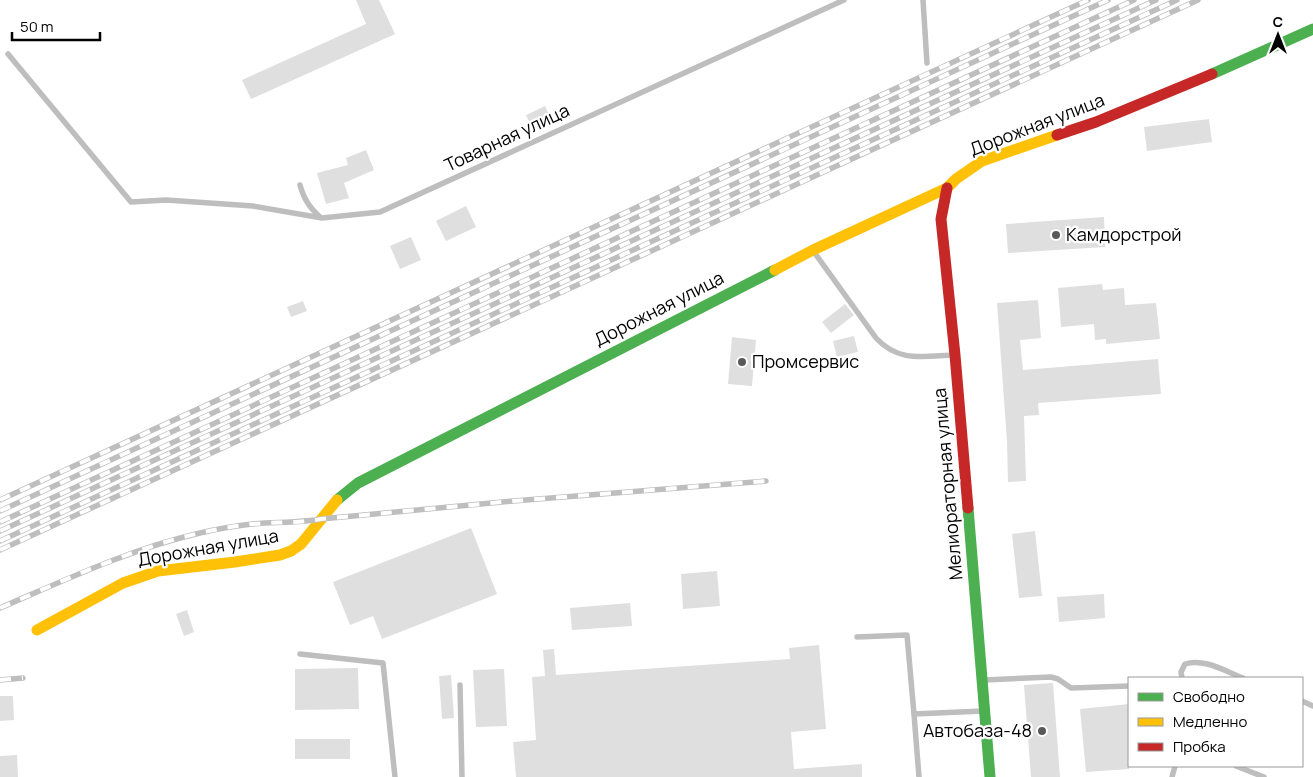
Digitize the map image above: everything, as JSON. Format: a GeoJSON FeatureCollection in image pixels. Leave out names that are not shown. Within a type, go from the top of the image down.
{"type":"FeatureCollection","features":[{"type":"Feature","properties":{"kind":"street","name":"Дорожная улица"},"geometry":{"type":"LineString","coordinates":[[37,630],[123,583],[158,571],[280,555],[291,551],[301,544],[333,504],[358,483],[813,250],[947,188],[956,179],[982,161],[1096,122],[1238,63],[1313,29]]}},
{"type":"Feature","properties":{"kind":"street","name":"Мелиораторная улица"},"geometry":{"type":"LineString","coordinates":[[947,188],[941,219],[955,355],[990,777]]}},
{"type":"Feature","properties":{"kind":"lane","name":"Товарная улица"},"geometry":{"type":"LineString","coordinates":[[8,54],[131,202],[166,200],[253,206],[322,218],[380,212],[831,3],[844,0]]}},
{"type":"Feature","properties":{"kind":"lane"},"geometry":{"type":"LineString","coordinates":[[923,0],[927,62]]}},
{"type":"Feature","properties":{"kind":"lane"},"geometry":{"type":"LineString","coordinates":[[300,185],[310,208],[322,218]]}},
{"type":"Feature","properties":{"kind":"lane"},"geometry":{"type":"LineString","coordinates":[[813,250],[876,338],[884,346],[904,356],[955,355]]}},
{"type":"Feature","properties":{"kind":"lane"},"geometry":{"type":"LineString","coordinates":[[857,637],[907,635],[918,777]]}},
{"type":"Feature","properties":{"kind":"lane"},"geometry":{"type":"LineString","coordinates":[[300,654],[383,663],[395,777]]}},
{"type":"Feature","properties":{"kind":"lane"},"geometry":{"type":"LineString","coordinates":[[1182,677],[1181,672],[1185,664],[1194,661],[1240,677]]}},
{"type":"Feature","properties":{"kind":"lane"},"geometry":{"type":"LineString","coordinates":[[982,680],[1051,677],[1058,679],[1071,688],[1128,686]]}},
{"type":"Feature","properties":{"kind":"lane"},"geometry":{"type":"LineString","coordinates":[[460,685],[462,777]]}},
{"type":"Feature","properties":{"kind":"lane"},"geometry":{"type":"LineString","coordinates":[[914,714],[985,711]]}},
{"type":"Feature","properties":{"kind":"lane"},"geometry":{"type":"LineString","coordinates":[[1239,767],[1264,777]]}},
{"type":"Feature","properties":{"kind":"building"},"geometry":{"type":"Polygon","coordinates":[[[356,0],[379,0],[395,34],[251,99],[242,80],[366,24],[356,0]]]}},
{"type":"Feature","properties":{"kind":"building"},"geometry":{"type":"Polygon","coordinates":[[[545,106],[550,117],[531,126],[526,115],[545,106]]]}},
{"type":"Feature","properties":{"kind":"building"},"geometry":{"type":"Polygon","coordinates":[[[1209,119],[1212,142],[1147,151],[1144,127],[1209,119]]]}},
{"type":"Feature","properties":{"kind":"building"},"geometry":{"type":"Polygon","coordinates":[[[366,150],[374,170],[344,183],[349,198],[326,204],[317,173],[348,165],[346,158],[366,150]]]}},
{"type":"Feature","properties":{"kind":"building"},"geometry":{"type":"Polygon","coordinates":[[[466,206],[476,227],[446,241],[436,221],[466,206]]]}},
{"type":"Feature","properties":{"kind":"building","name":"Камдорстрой"},"geometry":{"type":"Polygon","coordinates":[[[1104,217],[1105,247],[1008,253],[1006,224],[1104,217]]]}},
{"type":"Feature","properties":{"kind":"building"},"geometry":{"type":"Polygon","coordinates":[[[411,237],[421,260],[400,269],[390,246],[411,237]]]}},
{"type":"Feature","properties":{"kind":"building"},"geometry":{"type":"Polygon","coordinates":[[[1102,284],[1103,290],[1124,288],[1125,305],[1156,303],[1160,339],[1106,344],[1106,339],[1095,340],[1094,324],[1061,327],[1058,288],[1102,284]]]}},
{"type":"Feature","properties":{"kind":"building"},"geometry":{"type":"Polygon","coordinates":[[[1038,300],[1041,338],[1020,340],[1023,370],[1158,359],[1161,394],[1038,403],[1039,415],[1024,416],[1026,481],[1008,482],[1007,441],[997,303],[1038,300]]]}},
{"type":"Feature","properties":{"kind":"building"},"geometry":{"type":"Polygon","coordinates":[[[303,301],[307,311],[291,317],[287,307],[303,301]]]}},
{"type":"Feature","properties":{"kind":"building"},"geometry":{"type":"Polygon","coordinates":[[[845,304],[854,315],[831,333],[822,322],[845,304]]]}},
{"type":"Feature","properties":{"kind":"building"},"geometry":{"type":"Polygon","coordinates":[[[854,336],[858,352],[837,357],[833,341],[854,336]]]}},
{"type":"Feature","properties":{"kind":"building","name":"Промсервис"},"geometry":{"type":"Polygon","coordinates":[[[732,337],[756,340],[752,386],[728,384],[732,337]]]}},
{"type":"Feature","properties":{"kind":"building"},"geometry":{"type":"Polygon","coordinates":[[[471,528],[497,594],[382,639],[373,616],[350,625],[333,582],[471,528]]]}},
{"type":"Feature","properties":{"kind":"building"},"geometry":{"type":"Polygon","coordinates":[[[1035,531],[1042,596],[1019,598],[1012,534],[1035,531]]]}},
{"type":"Feature","properties":{"kind":"building"},"geometry":{"type":"Polygon","coordinates":[[[717,571],[720,606],[683,609],[681,574],[717,571]]]}},
{"type":"Feature","properties":{"kind":"building"},"geometry":{"type":"Polygon","coordinates":[[[1104,594],[1105,618],[1059,622],[1057,597],[1104,594]]]}},
{"type":"Feature","properties":{"kind":"building"},"geometry":{"type":"Polygon","coordinates":[[[630,603],[632,626],[572,630],[570,608],[630,603]]]}},
{"type":"Feature","properties":{"kind":"building"},"geometry":{"type":"Polygon","coordinates":[[[187,610],[194,632],[184,636],[176,614],[187,610]]]}},
{"type":"Feature","properties":{"kind":"building"},"geometry":{"type":"Polygon","coordinates":[[[819,645],[826,729],[791,732],[794,769],[862,764],[862,777],[516,777],[513,742],[536,740],[532,677],[545,676],[543,650],[554,649],[556,675],[790,659],[789,648],[819,645]]]}},
{"type":"Feature","properties":{"kind":"building"},"geometry":{"type":"Polygon","coordinates":[[[358,668],[359,709],[295,710],[295,669],[358,668]]]}},
{"type":"Feature","properties":{"kind":"building"},"geometry":{"type":"Polygon","coordinates":[[[504,669],[507,726],[476,727],[473,670],[504,669]]]}},
{"type":"Feature","properties":{"kind":"building"},"geometry":{"type":"Polygon","coordinates":[[[451,675],[454,718],[442,719],[439,676],[451,675]]]}},
{"type":"Feature","properties":{"kind":"building","name":"Автобаза-48"},"geometry":{"type":"Polygon","coordinates":[[[1053,683],[1060,777],[1031,777],[1024,685],[1053,683]]]}},
{"type":"Feature","properties":{"kind":"building"},"geometry":{"type":"Polygon","coordinates":[[[0,696],[13,696],[14,720],[0,721],[0,696]]]}},
{"type":"Feature","properties":{"kind":"building"},"geometry":{"type":"Polygon","coordinates":[[[1128,704],[1129,769],[1086,772],[1080,709],[1128,704]]]}},
{"type":"Feature","properties":{"kind":"building"},"geometry":{"type":"Polygon","coordinates":[[[295,739],[350,739],[350,759],[295,759],[295,739]]]}},
{"type":"Feature","properties":{"kind":"building"},"geometry":{"type":"Polygon","coordinates":[[[17,755],[18,777],[0,777],[0,756],[17,755]]]}},
{"type":"Feature","properties":{"kind":"railway"},"geometry":{"type":"LineString","coordinates":[[0,500],[1088,0]]}},
{"type":"Feature","properties":{"kind":"railway"},"geometry":{"type":"LineString","coordinates":[[0,511],[1108,0]]}},
{"type":"Feature","properties":{"kind":"railway"},"geometry":{"type":"LineString","coordinates":[[0,522],[1134,0]]}},
{"type":"Feature","properties":{"kind":"railway"},"geometry":{"type":"LineString","coordinates":[[0,531],[1156,0]]}},
{"type":"Feature","properties":{"kind":"railway"},"geometry":{"type":"LineString","coordinates":[[0,541],[1177,0]]}},
{"type":"Feature","properties":{"kind":"railway"},"geometry":{"type":"LineString","coordinates":[[0,550],[1198,0]]}},
{"type":"Feature","properties":{"kind":"railway"},"geometry":{"type":"LineString","coordinates":[[0,608],[123,556],[174,540],[226,528],[252,524],[304,521],[513,501],[766,481]]}},
{"type":"Feature","properties":{"kind":"railway"},"geometry":{"type":"LineString","coordinates":[[0,680],[23,678]]}},
{"type":"Feature","properties":{"kind":"traffic: fast"},"geometry":{"type":"LineString","coordinates":[[1212,74],[1313,29]]}},
{"type":"Feature","properties":{"kind":"traffic: fast"},"geometry":{"type":"LineString","coordinates":[[337,500],[358,483],[775,270]]}},
{"type":"Feature","properties":{"kind":"traffic: fast"},"geometry":{"type":"LineString","coordinates":[[968,508],[990,777]]}},
{"type":"Feature","properties":{"kind":"traffic: slow"},"geometry":{"type":"LineString","coordinates":[[775,270],[813,250],[947,188],[956,179],[982,161],[1057,135]]}},
{"type":"Feature","properties":{"kind":"traffic: slow"},"geometry":{"type":"LineString","coordinates":[[37,630],[123,583],[158,571],[235,562],[280,555],[291,551],[301,544],[337,500]]}},
{"type":"Feature","properties":{"kind":"traffic: jam"},"geometry":{"type":"LineString","coordinates":[[1057,135],[1096,122],[1212,74]]}},
{"type":"Feature","properties":{"kind":"traffic: jam"},"geometry":{"type":"LineString","coordinates":[[947,188],[941,219],[968,508]]}},
{"type":"Feature","properties":{"kind":"place","name":"Камдорстрой"},"geometry":{"type":"Point","coordinates":[1056,235]}},
{"type":"Feature","properties":{"kind":"place","name":"Промсервис"},"geometry":{"type":"Point","coordinates":[742,362]}},
{"type":"Feature","properties":{"kind":"place","name":"Автобаза-48"},"geometry":{"type":"Point","coordinates":[1042,731]}}]}
